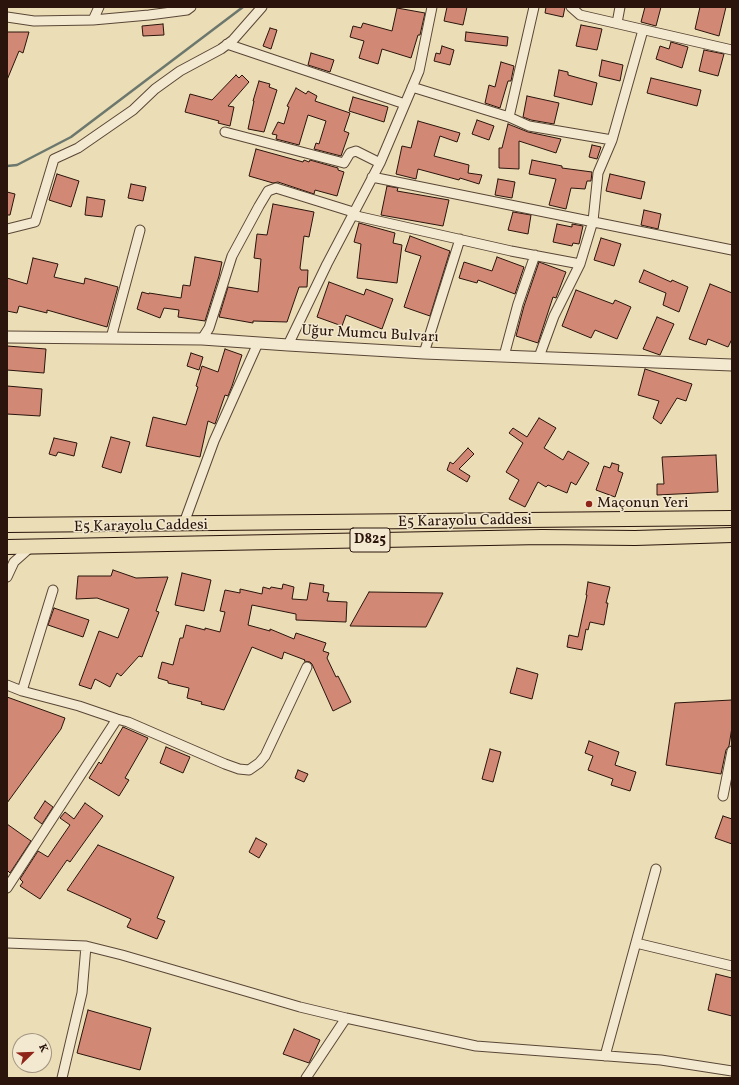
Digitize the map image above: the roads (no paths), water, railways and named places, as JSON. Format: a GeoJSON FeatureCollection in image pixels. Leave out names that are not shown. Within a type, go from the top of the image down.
{"type":"FeatureCollection","features":[{"type":"Feature","properties":{"kind":"highway","name":"E5 Karayolu Caddesi"},"geometry":{"type":"LineString","coordinates":[[7,525],[732,518]]}},
{"type":"Feature","properties":{"kind":"highway","name":"E5 Karayolu Caddesi"},"geometry":{"type":"LineString","coordinates":[[7,547],[534,537],[635,538],[732,535]]}},
{"type":"Feature","properties":{"kind":"street"},"geometry":{"type":"LineString","coordinates":[[93,20],[98,7]]}},
{"type":"Feature","properties":{"kind":"street"},"geometry":{"type":"LineString","coordinates":[[7,17],[34,21],[93,20],[187,10],[191,7]]}},
{"type":"Feature","properties":{"kind":"street"},"geometry":{"type":"LineString","coordinates":[[7,229],[35,222],[54,159],[78,148],[133,110],[155,89],[180,71],[233,40],[262,7]]}},
{"type":"Feature","properties":{"kind":"street"},"geometry":{"type":"LineString","coordinates":[[288,346],[352,214],[380,163],[419,71],[432,7]]}},
{"type":"Feature","properties":{"kind":"street"},"geometry":{"type":"LineString","coordinates":[[509,116],[534,7]]}},
{"type":"Feature","properties":{"kind":"street"},"geometry":{"type":"LineString","coordinates":[[571,7],[580,15],[732,50]]}},
{"type":"Feature","properties":{"kind":"street"},"geometry":{"type":"LineString","coordinates":[[616,23],[620,7]]}},
{"type":"Feature","properties":{"kind":"street"},"geometry":{"type":"LineString","coordinates":[[539,357],[554,316],[580,264],[593,221],[598,173],[612,140],[643,30]]}},
{"type":"Feature","properties":{"kind":"street"},"geometry":{"type":"LineString","coordinates":[[227,44],[405,104]]}},
{"type":"Feature","properties":{"kind":"street"},"geometry":{"type":"LineString","coordinates":[[412,87],[509,116],[529,126],[612,140]]}},
{"type":"Feature","properties":{"kind":"street"},"geometry":{"type":"LineString","coordinates":[[225,132],[344,163],[350,153],[356,151],[380,163]]}},
{"type":"Feature","properties":{"kind":"street"},"geometry":{"type":"LineString","coordinates":[[372,177],[732,250]]}},
{"type":"Feature","properties":{"kind":"street"},"geometry":{"type":"LineString","coordinates":[[202,339],[209,328],[232,256],[258,206],[268,191],[276,188],[352,214],[460,239],[580,264]]}},
{"type":"Feature","properties":{"kind":"street"},"geometry":{"type":"LineString","coordinates":[[111,338],[140,230]]}},
{"type":"Feature","properties":{"kind":"street"},"geometry":{"type":"LineString","coordinates":[[424,353],[460,239]]}},
{"type":"Feature","properties":{"kind":"street"},"geometry":{"type":"LineString","coordinates":[[504,356],[518,304],[535,255]]}},
{"type":"Feature","properties":{"kind":"street","name":"Uğur Mumcu Bulvarı"},"geometry":{"type":"LineString","coordinates":[[7,337],[202,339],[288,346],[424,353],[732,365]]}},
{"type":"Feature","properties":{"kind":"street"},"geometry":{"type":"LineString","coordinates":[[184,524],[214,441],[258,343]]}},
{"type":"Feature","properties":{"kind":"street"},"geometry":{"type":"LineString","coordinates":[[7,577],[14,562],[32,546]]}},
{"type":"Feature","properties":{"kind":"street"},"geometry":{"type":"LineString","coordinates":[[22,691],[53,590]]}},
{"type":"Feature","properties":{"kind":"street"},"geometry":{"type":"LineString","coordinates":[[7,685],[22,691],[79,706],[117,720],[128,722],[225,764],[239,769],[249,770],[259,763],[265,756],[307,666]]}},
{"type":"Feature","properties":{"kind":"street"},"geometry":{"type":"LineString","coordinates":[[7,888],[117,720]]}},
{"type":"Feature","properties":{"kind":"street"},"geometry":{"type":"LineString","coordinates":[[723,796],[732,751]]}},
{"type":"Feature","properties":{"kind":"street"},"geometry":{"type":"LineString","coordinates":[[605,1056],[656,869]]}},
{"type":"Feature","properties":{"kind":"street"},"geometry":{"type":"LineString","coordinates":[[7,943],[86,946],[122,955],[300,1007],[476,1046],[661,1060],[732,1070]]}},
{"type":"Feature","properties":{"kind":"street"},"geometry":{"type":"LineString","coordinates":[[636,943],[732,966]]}},
{"type":"Feature","properties":{"kind":"street"},"geometry":{"type":"LineString","coordinates":[[62,1078],[82,993],[86,946]]}},
{"type":"Feature","properties":{"kind":"street"},"geometry":{"type":"LineString","coordinates":[[306,1078],[346,1018]]}},
{"type":"Feature","properties":{"kind":"waterway"},"geometry":{"type":"LineString","coordinates":[[7,166],[17,165],[71,137],[243,7]]}},
{"type":"Feature","properties":{"kind":"place","name":"Maçonun Yeri"},"geometry":{"type":"Point","coordinates":[589,504]}}]}
